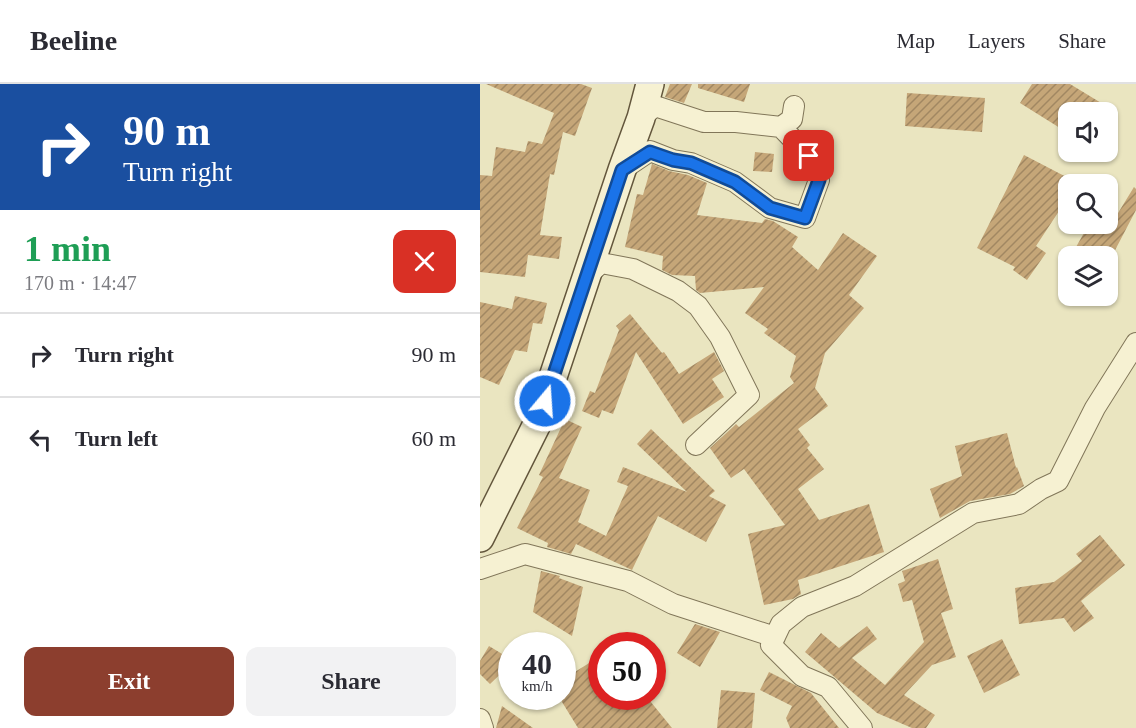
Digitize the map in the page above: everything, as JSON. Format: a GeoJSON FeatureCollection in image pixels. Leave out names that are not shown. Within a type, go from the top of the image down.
{"type":"FeatureCollection","features":[{"type":"Feature","properties":{"kind":"main road"},"geometry":{"type":"LineString","coordinates":[[480,538],[538,422],[641,118],[650,84]]}},
{"type":"Feature","properties":{"kind":"street"},"geometry":{"type":"LineString","coordinates":[[622,170],[650,152],[691,163],[735,182],[770,208],[805,218],[819,180],[809,156],[781,127],[736,122],[704,122],[655,106],[641,118]]}},
{"type":"Feature","properties":{"kind":"street"},"geometry":{"type":"LineString","coordinates":[[781,127],[792,118],[794,106]]}},
{"type":"Feature","properties":{"kind":"street"},"geometry":{"type":"LineString","coordinates":[[586,276],[601,263],[633,269],[678,291],[698,306],[720,337],[749,395],[696,446]]}},
{"type":"Feature","properties":{"kind":"street"},"geometry":{"type":"LineString","coordinates":[[862,728],[828,687],[802,676],[771,645],[781,624],[802,607],[855,586],[973,513],[1018,504],[1058,481],[1095,408],[1136,343]]}},
{"type":"Feature","properties":{"kind":"street"},"geometry":{"type":"LineString","coordinates":[[480,569],[525,554],[628,581],[673,604],[775,637]]}},
{"type":"Feature","properties":{"kind":"street"},"geometry":{"type":"LineString","coordinates":[[480,719],[483,728]]}},
{"type":"Feature","properties":{"kind":"building"},"geometry":{"type":"Polygon","coordinates":[[[486,84],[581,84],[592,88],[575,136],[563,132],[554,175],[550,174],[540,235],[562,237],[559,259],[528,255],[525,277],[480,272],[480,175],[492,176],[496,147],[525,152],[528,141],[542,144],[554,113],[486,84]]]}},
{"type":"Feature","properties":{"kind":"building"},"geometry":{"type":"Polygon","coordinates":[[[670,84],[692,84],[684,103],[665,97],[670,84]]]}},
{"type":"Feature","properties":{"kind":"building"},"geometry":{"type":"Polygon","coordinates":[[[698,84],[750,84],[744,102],[698,88],[698,84]]]}},
{"type":"Feature","properties":{"kind":"building"},"geometry":{"type":"Polygon","coordinates":[[[1032,84],[1070,84],[1100,102],[1058,102],[1058,127],[1020,103],[1032,84]]]}},
{"type":"Feature","properties":{"kind":"building"},"geometry":{"type":"Polygon","coordinates":[[[907,93],[985,98],[982,132],[905,126],[907,93]]]}},
{"type":"Feature","properties":{"kind":"building"},"geometry":{"type":"Polygon","coordinates":[[[755,152],[774,154],[772,172],[753,171],[755,152]]]}},
{"type":"Feature","properties":{"kind":"building"},"geometry":{"type":"Polygon","coordinates":[[[1024,155],[1061,174],[1058,174],[1058,213],[1036,246],[1046,253],[1027,280],[1013,270],[1015,267],[977,248],[1024,155]]]}},
{"type":"Feature","properties":{"kind":"building"},"geometry":{"type":"Polygon","coordinates":[[[652,164],[707,183],[697,215],[762,223],[765,219],[773,221],[798,237],[792,247],[818,270],[843,233],[877,256],[849,295],[864,308],[825,353],[815,388],[828,406],[798,429],[810,445],[807,448],[824,469],[798,489],[819,520],[869,504],[884,552],[798,580],[801,594],[793,599],[764,605],[748,534],[785,525],[744,469],[731,478],[710,448],[736,424],[739,427],[794,383],[790,377],[796,356],[764,333],[768,329],[745,313],[764,287],[700,293],[696,290],[695,276],[672,275],[662,270],[663,256],[625,247],[637,194],[643,195],[652,164]]]}},
{"type":"Feature","properties":{"kind":"building"},"geometry":{"type":"Polygon","coordinates":[[[1134,187],[1136,189],[1136,210],[1117,246],[1077,246],[1083,234],[1118,234],[1118,213],[1134,187]]]}},
{"type":"Feature","properties":{"kind":"building"},"geometry":{"type":"Polygon","coordinates":[[[515,296],[547,303],[542,324],[533,323],[527,352],[515,350],[499,385],[480,377],[480,302],[512,309],[515,296]]]}},
{"type":"Feature","properties":{"kind":"building"},"geometry":{"type":"Polygon","coordinates":[[[630,314],[662,353],[664,352],[679,374],[714,352],[724,371],[712,379],[724,397],[683,424],[636,352],[613,414],[602,410],[599,418],[582,411],[590,391],[595,393],[619,330],[616,326],[630,314]]]}},
{"type":"Feature","properties":{"kind":"building"},"geometry":{"type":"Polygon","coordinates":[[[565,419],[582,427],[559,478],[590,490],[578,522],[606,536],[628,486],[617,482],[623,467],[687,492],[637,444],[651,429],[715,491],[709,496],[726,505],[706,542],[658,516],[632,570],[576,544],[571,554],[547,547],[548,543],[517,528],[543,477],[539,475],[565,419]]]}},
{"type":"Feature","properties":{"kind":"building"},"geometry":{"type":"Polygon","coordinates":[[[1007,433],[1016,468],[1024,486],[1010,494],[970,501],[940,518],[930,489],[962,476],[955,446],[1007,433]]]}},
{"type":"Feature","properties":{"kind":"building"},"geometry":{"type":"Polygon","coordinates":[[[1100,535],[1125,565],[1081,601],[1094,618],[1074,632],[1064,618],[1019,624],[1015,588],[1054,582],[1082,561],[1076,554],[1100,535]]]}},
{"type":"Feature","properties":{"kind":"building"},"geometry":{"type":"Polygon","coordinates":[[[938,559],[953,609],[941,613],[956,657],[932,665],[904,695],[935,715],[926,728],[912,728],[877,713],[805,652],[821,633],[839,648],[867,626],[877,639],[852,658],[885,685],[924,642],[912,600],[903,602],[898,584],[905,581],[902,571],[938,559]]]}},
{"type":"Feature","properties":{"kind":"building"},"geometry":{"type":"Polygon","coordinates":[[[541,571],[560,576],[559,578],[583,587],[573,632],[566,632],[533,612],[541,571]]]}},
{"type":"Feature","properties":{"kind":"building"},"geometry":{"type":"Polygon","coordinates":[[[695,624],[720,632],[700,667],[677,653],[695,624]]]}},
{"type":"Feature","properties":{"kind":"building"},"geometry":{"type":"Polygon","coordinates":[[[1002,639],[1020,675],[984,693],[967,656],[1002,639]]]}},
{"type":"Feature","properties":{"kind":"building"},"geometry":{"type":"Polygon","coordinates":[[[489,646],[498,651],[498,676],[490,684],[480,674],[480,661],[489,646]]]}},
{"type":"Feature","properties":{"kind":"building"},"geometry":{"type":"Polygon","coordinates":[[[588,664],[588,710],[657,710],[672,728],[578,728],[567,710],[576,710],[576,671],[588,664]]]}},
{"type":"Feature","properties":{"kind":"building"},"geometry":{"type":"Polygon","coordinates":[[[769,672],[811,693],[839,728],[790,728],[786,718],[792,706],[760,690],[769,672]]]}},
{"type":"Feature","properties":{"kind":"building"},"geometry":{"type":"Polygon","coordinates":[[[721,690],[755,693],[752,728],[717,728],[721,690]]]}},
{"type":"Feature","properties":{"kind":"building"},"geometry":{"type":"Polygon","coordinates":[[[501,710],[508,710],[533,728],[496,728],[501,710]]]}},
{"type":"Feature","properties":{"kind":"route"},"geometry":{"type":"LineString","coordinates":[[545,401],[622,170],[650,152],[691,163],[735,182],[770,208],[805,218],[819,180],[809,156]]}}]}
